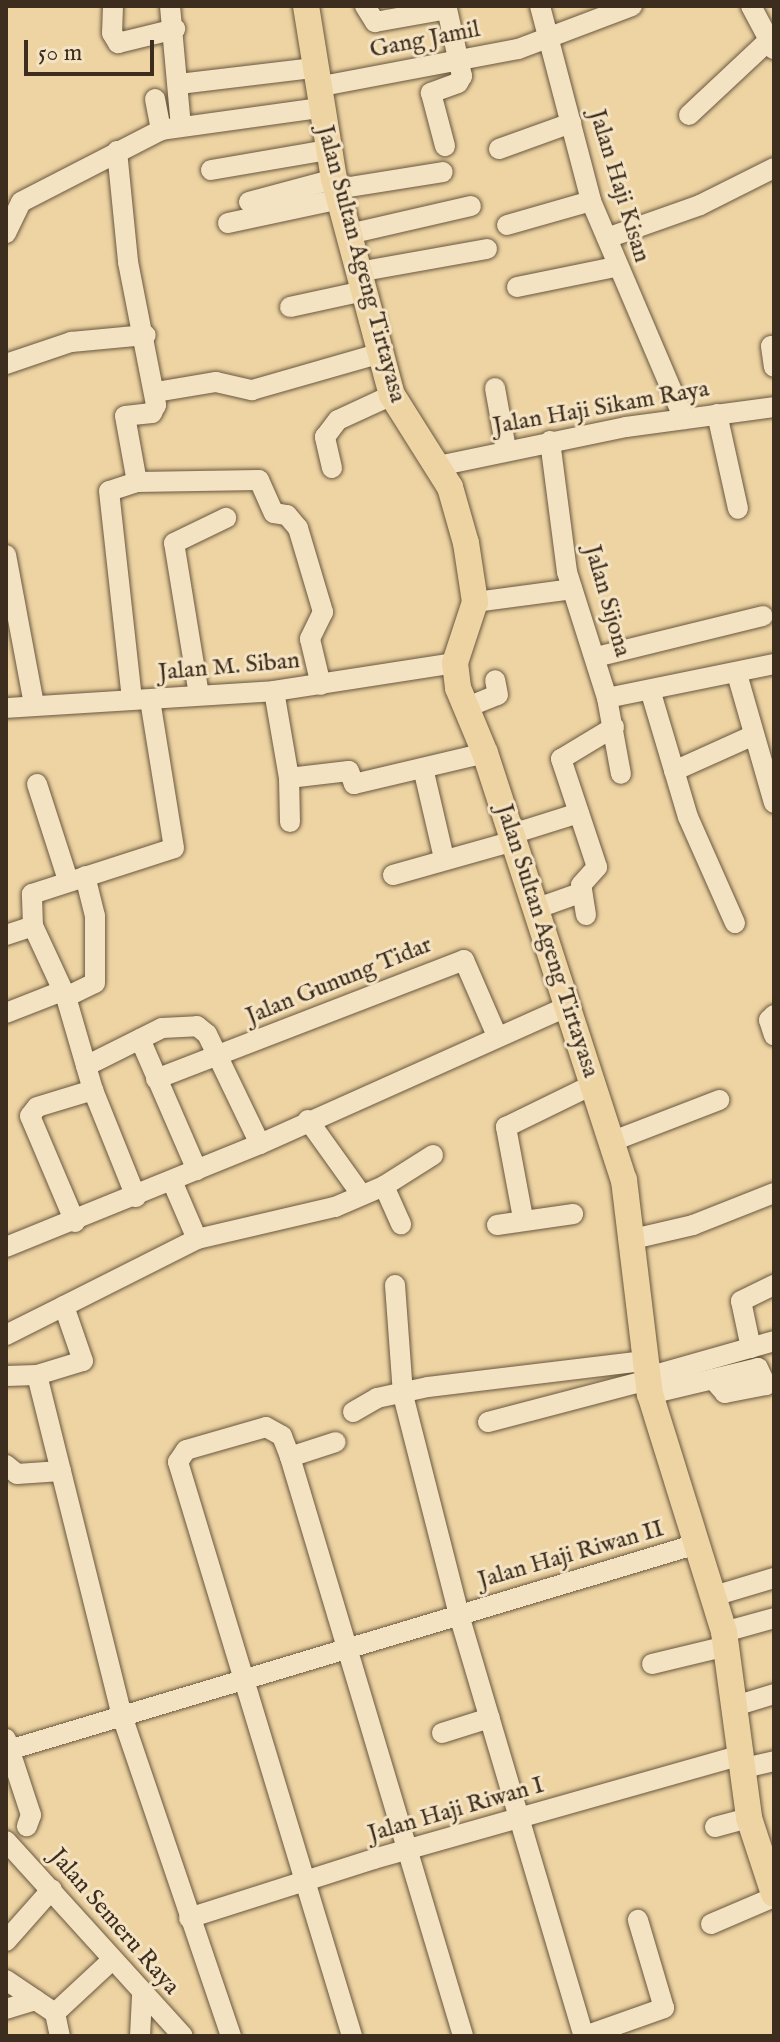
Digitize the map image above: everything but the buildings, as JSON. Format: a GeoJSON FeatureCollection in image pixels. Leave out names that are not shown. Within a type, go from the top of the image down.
{"type":"FeatureCollection","features":[{"type":"Feature","properties":{"kind":"main road","name":"Jalan Sultan Ageng Tirtayasa"},"geometry":{"type":"LineString","coordinates":[[306,6],[316,88],[328,150],[337,189],[354,233],[361,282],[392,395],[421,448],[438,466],[450,487],[466,543],[475,602],[455,663],[465,708],[485,753],[613,1141],[633,1239],[647,1378],[726,1639],[739,1762],[749,1818],[774,1896]]}},
{"type":"Feature","properties":{"kind":"street"},"geometry":{"type":"LineString","coordinates":[[113,6],[112,33],[118,43],[175,29]]}},
{"type":"Feature","properties":{"kind":"street"},"geometry":{"type":"LineString","coordinates":[[170,6],[175,29],[181,126]]}},
{"type":"Feature","properties":{"kind":"street"},"geometry":{"type":"LineString","coordinates":[[365,6],[375,22],[446,7],[461,61],[458,83],[431,93],[445,146]]}},
{"type":"Feature","properties":{"kind":"street","name":"Jalan Haji Kisan"},"geometry":{"type":"LineString","coordinates":[[540,6],[591,201],[615,267],[684,419]]}},
{"type":"Feature","properties":{"kind":"street","name":"Gang Jamil"},"geometry":{"type":"LineString","coordinates":[[316,88],[461,61],[549,40],[632,6]]}},
{"type":"Feature","properties":{"kind":"street"},"geometry":{"type":"LineString","coordinates":[[689,115],[770,46],[755,9]]}},
{"type":"Feature","properties":{"kind":"street"},"geometry":{"type":"LineString","coordinates":[[179,84],[316,88]]}},
{"type":"Feature","properties":{"kind":"street"},"geometry":{"type":"LineString","coordinates":[[6,233],[21,202],[161,130],[316,88]]}},
{"type":"Feature","properties":{"kind":"street"},"geometry":{"type":"LineString","coordinates":[[155,99],[161,130]]}},
{"type":"Feature","properties":{"kind":"street"},"geometry":{"type":"LineString","coordinates":[[499,149],[571,123]]}},
{"type":"Feature","properties":{"kind":"street"},"geometry":{"type":"LineString","coordinates":[[211,170],[328,150]]}},
{"type":"Feature","properties":{"kind":"street"},"geometry":{"type":"LineString","coordinates":[[117,151],[128,262],[156,392],[155,410],[125,416],[137,482]]}},
{"type":"Feature","properties":{"kind":"street"},"geometry":{"type":"LineString","coordinates":[[607,238],[700,205],[774,168]]}},
{"type":"Feature","properties":{"kind":"street"},"geometry":{"type":"LineString","coordinates":[[249,202],[443,172]]}},
{"type":"Feature","properties":{"kind":"street"},"geometry":{"type":"LineString","coordinates":[[228,223],[337,189]]}},
{"type":"Feature","properties":{"kind":"street"},"geometry":{"type":"LineString","coordinates":[[507,225],[591,201]]}},
{"type":"Feature","properties":{"kind":"street"},"geometry":{"type":"LineString","coordinates":[[354,233],[471,206]]}},
{"type":"Feature","properties":{"kind":"street"},"geometry":{"type":"LineString","coordinates":[[290,307],[361,282],[487,249]]}},
{"type":"Feature","properties":{"kind":"street"},"geometry":{"type":"LineString","coordinates":[[517,287],[615,267]]}},
{"type":"Feature","properties":{"kind":"street"},"geometry":{"type":"LineString","coordinates":[[6,364],[71,342],[146,335]]}},
{"type":"Feature","properties":{"kind":"street"},"geometry":{"type":"LineString","coordinates":[[771,346],[774,367]]}},
{"type":"Feature","properties":{"kind":"street"},"geometry":{"type":"LineString","coordinates":[[156,392],[216,382],[252,390],[381,353]]}},
{"type":"Feature","properties":{"kind":"street"},"geometry":{"type":"LineString","coordinates":[[495,388],[506,449]]}},
{"type":"Feature","properties":{"kind":"street"},"geometry":{"type":"LineString","coordinates":[[332,468],[325,437],[338,420],[392,395]]}},
{"type":"Feature","properties":{"kind":"street","name":"Jalan Haji Sikam Raya"},"geometry":{"type":"LineString","coordinates":[[438,466],[550,441],[774,407]]}},
{"type":"Feature","properties":{"kind":"street"},"geometry":{"type":"LineString","coordinates":[[717,414],[738,509]]}},
{"type":"Feature","properties":{"kind":"street","name":"Jalan Sijona"},"geometry":{"type":"LineString","coordinates":[[550,441],[572,589],[607,698],[621,774]]}},
{"type":"Feature","properties":{"kind":"street"},"geometry":{"type":"LineString","coordinates":[[136,1197],[93,1090],[64,994],[33,926],[32,894],[174,848],[141,700],[109,491],[137,482],[259,480],[274,513],[287,515],[298,528],[323,612],[310,639],[321,685]]}},
{"type":"Feature","properties":{"kind":"street"},"geometry":{"type":"LineString","coordinates":[[199,695],[174,543],[226,518]]}},
{"type":"Feature","properties":{"kind":"street"},"geometry":{"type":"LineString","coordinates":[[6,555],[34,704]]}},
{"type":"Feature","properties":{"kind":"street"},"geometry":{"type":"LineString","coordinates":[[475,602],[572,589]]}},
{"type":"Feature","properties":{"kind":"street"},"geometry":{"type":"LineString","coordinates":[[596,657],[763,616]]}},
{"type":"Feature","properties":{"kind":"street","name":"Jalan M. Siban"},"geometry":{"type":"LineString","coordinates":[[6,708],[274,691],[455,663]]}},
{"type":"Feature","properties":{"kind":"street"},"geometry":{"type":"LineString","coordinates":[[607,698],[651,693],[774,664]]}},
{"type":"Feature","properties":{"kind":"street"},"geometry":{"type":"LineString","coordinates":[[737,674],[752,736],[774,803]]}},
{"type":"Feature","properties":{"kind":"street"},"geometry":{"type":"LineString","coordinates":[[465,708],[498,695],[495,680]]}},
{"type":"Feature","properties":{"kind":"street"},"geometry":{"type":"LineString","coordinates":[[274,691],[289,778],[290,822]]}},
{"type":"Feature","properties":{"kind":"street"},"geometry":{"type":"LineString","coordinates":[[651,693],[688,817],[735,923]]}},
{"type":"Feature","properties":{"kind":"street"},"geometry":{"type":"LineString","coordinates":[[535,909],[580,893],[597,867],[561,759],[614,727]]}},
{"type":"Feature","properties":{"kind":"street"},"geometry":{"type":"LineString","coordinates":[[674,771],[752,736]]}},
{"type":"Feature","properties":{"kind":"street"},"geometry":{"type":"LineString","coordinates":[[289,778],[349,771],[354,784],[485,753]]}},
{"type":"Feature","properties":{"kind":"street"},"geometry":{"type":"LineString","coordinates":[[423,768],[444,858]]}},
{"type":"Feature","properties":{"kind":"street"},"geometry":{"type":"LineString","coordinates":[[6,1013],[95,983],[95,916],[37,784]]}},
{"type":"Feature","properties":{"kind":"street"},"geometry":{"type":"LineString","coordinates":[[393,875],[513,838],[579,813]]}},
{"type":"Feature","properties":{"kind":"street"},"geometry":{"type":"LineString","coordinates":[[580,893],[586,915]]}},
{"type":"Feature","properties":{"kind":"street"},"geometry":{"type":"LineString","coordinates":[[6,935],[33,926]]}},
{"type":"Feature","properties":{"kind":"street","name":"Jalan Gunung Tidar"},"geometry":{"type":"LineString","coordinates":[[156,1079],[217,1059],[464,960],[497,1036]]}},
{"type":"Feature","properties":{"kind":"street"},"geometry":{"type":"LineString","coordinates":[[7,1243],[75,1222],[136,1197],[569,1006]]}},
{"type":"Feature","properties":{"kind":"street"},"geometry":{"type":"LineString","coordinates":[[774,1015],[769,1020],[774,1035]]}},
{"type":"Feature","properties":{"kind":"street"},"geometry":{"type":"LineString","coordinates":[[86,1066],[162,1028],[197,1026],[207,1034],[260,1144]]}},
{"type":"Feature","properties":{"kind":"street"},"geometry":{"type":"LineString","coordinates":[[140,1039],[197,1170]]}},
{"type":"Feature","properties":{"kind":"street"},"geometry":{"type":"LineString","coordinates":[[523,1218],[506,1127],[594,1084]]}},
{"type":"Feature","properties":{"kind":"street"},"geometry":{"type":"LineString","coordinates":[[75,1222],[30,1116],[37,1107],[93,1090]]}},
{"type":"Feature","properties":{"kind":"street"},"geometry":{"type":"LineString","coordinates":[[613,1141],[719,1100]]}},
{"type":"Feature","properties":{"kind":"street"},"geometry":{"type":"LineString","coordinates":[[308,1120],[361,1194]]}},
{"type":"Feature","properties":{"kind":"street"},"geometry":{"type":"LineString","coordinates":[[6,1335],[197,1239],[306,1217],[384,1186],[433,1155]]}},
{"type":"Feature","properties":{"kind":"street"},"geometry":{"type":"LineString","coordinates":[[172,1181],[197,1239]]}},
{"type":"Feature","properties":{"kind":"street"},"geometry":{"type":"LineString","coordinates":[[384,1186],[401,1224]]}},
{"type":"Feature","properties":{"kind":"street"},"geometry":{"type":"LineString","coordinates":[[633,1239],[693,1225],[774,1193]]}},
{"type":"Feature","properties":{"kind":"street"},"geometry":{"type":"LineString","coordinates":[[497,1225],[523,1218],[573,1214]]}},
{"type":"Feature","properties":{"kind":"street"},"geometry":{"type":"LineString","coordinates":[[395,1285],[403,1395],[459,1615],[584,2036],[664,2008],[638,1920]]}},
{"type":"Feature","properties":{"kind":"street"},"geometry":{"type":"LineString","coordinates":[[751,1348],[741,1301],[774,1285]]}},
{"type":"Feature","properties":{"kind":"street"},"geometry":{"type":"LineString","coordinates":[[6,1376],[37,1375],[83,1361],[64,1306]]}},
{"type":"Feature","properties":{"kind":"street"},"geometry":{"type":"LineString","coordinates":[[488,1422],[774,1341]]}},
{"type":"Feature","properties":{"kind":"street"},"geometry":{"type":"LineString","coordinates":[[37,1375],[122,1716],[231,2036]]}},
{"type":"Feature","properties":{"kind":"street"},"geometry":{"type":"LineString","coordinates":[[353,1412],[377,1398],[403,1395],[647,1378],[713,1379]]}},
{"type":"Feature","properties":{"kind":"street"},"geometry":{"type":"LineString","coordinates":[[352,2036],[186,1495],[180,1454],[266,1427],[282,1436],[290,1457],[348,1646],[405,1851],[463,2036]]}},
{"type":"Feature","properties":{"kind":"street"},"geometry":{"type":"LineString","coordinates":[[290,1457],[336,1442]]}},
{"type":"Feature","properties":{"kind":"street"},"geometry":{"type":"LineString","coordinates":[[6,1465],[17,1474],[61,1471]]}},
{"type":"Feature","properties":{"kind":"street","name":"Jalan Haji Riwan II"},"geometry":{"type":"LineString","coordinates":[[8,1745],[243,1682],[348,1646],[697,1544]]}},
{"type":"Feature","properties":{"kind":"street"},"geometry":{"type":"LineString","coordinates":[[714,1596],[774,1578]]}},
{"type":"Feature","properties":{"kind":"street"},"geometry":{"type":"LineString","coordinates":[[652,1664],[726,1639],[774,1618]]}},
{"type":"Feature","properties":{"kind":"street"},"geometry":{"type":"LineString","coordinates":[[735,1706],[774,1694]]}},
{"type":"Feature","properties":{"kind":"street"},"geometry":{"type":"LineString","coordinates":[[442,1733],[490,1718]]}},
{"type":"Feature","properties":{"kind":"street"},"geometry":{"type":"LineString","coordinates":[[8,1745],[31,1815],[27,1826]]}},
{"type":"Feature","properties":{"kind":"street","name":"Jalan Haji Riwan I"},"geometry":{"type":"LineString","coordinates":[[189,1918],[520,1819],[739,1762],[774,1761]]}},
{"type":"Feature","properties":{"kind":"street"},"geometry":{"type":"LineString","coordinates":[[715,1827],[749,1818]]}},
{"type":"Feature","properties":{"kind":"street","name":"Jalan Semeru Raya"},"geometry":{"type":"LineString","coordinates":[[7,1845],[52,1889],[166,2029],[183,2036]]}},
{"type":"Feature","properties":{"kind":"street"},"geometry":{"type":"LineString","coordinates":[[6,1941],[52,1889]]}},
{"type":"Feature","properties":{"kind":"street"},"geometry":{"type":"LineString","coordinates":[[711,1924],[774,1896]]}},
{"type":"Feature","properties":{"kind":"street"},"geometry":{"type":"LineString","coordinates":[[55,2013],[111,1961]]}},
{"type":"Feature","properties":{"kind":"street"},"geometry":{"type":"LineString","coordinates":[[6,1980],[55,2013],[60,2036]]}},
{"type":"Feature","properties":{"kind":"street"},"geometry":{"type":"LineString","coordinates":[[140,2036],[142,1996]]}},
{"type":"Feature","properties":{"kind":"street"},"geometry":{"type":"LineString","coordinates":[[6,2009],[36,2000]]}}]}
